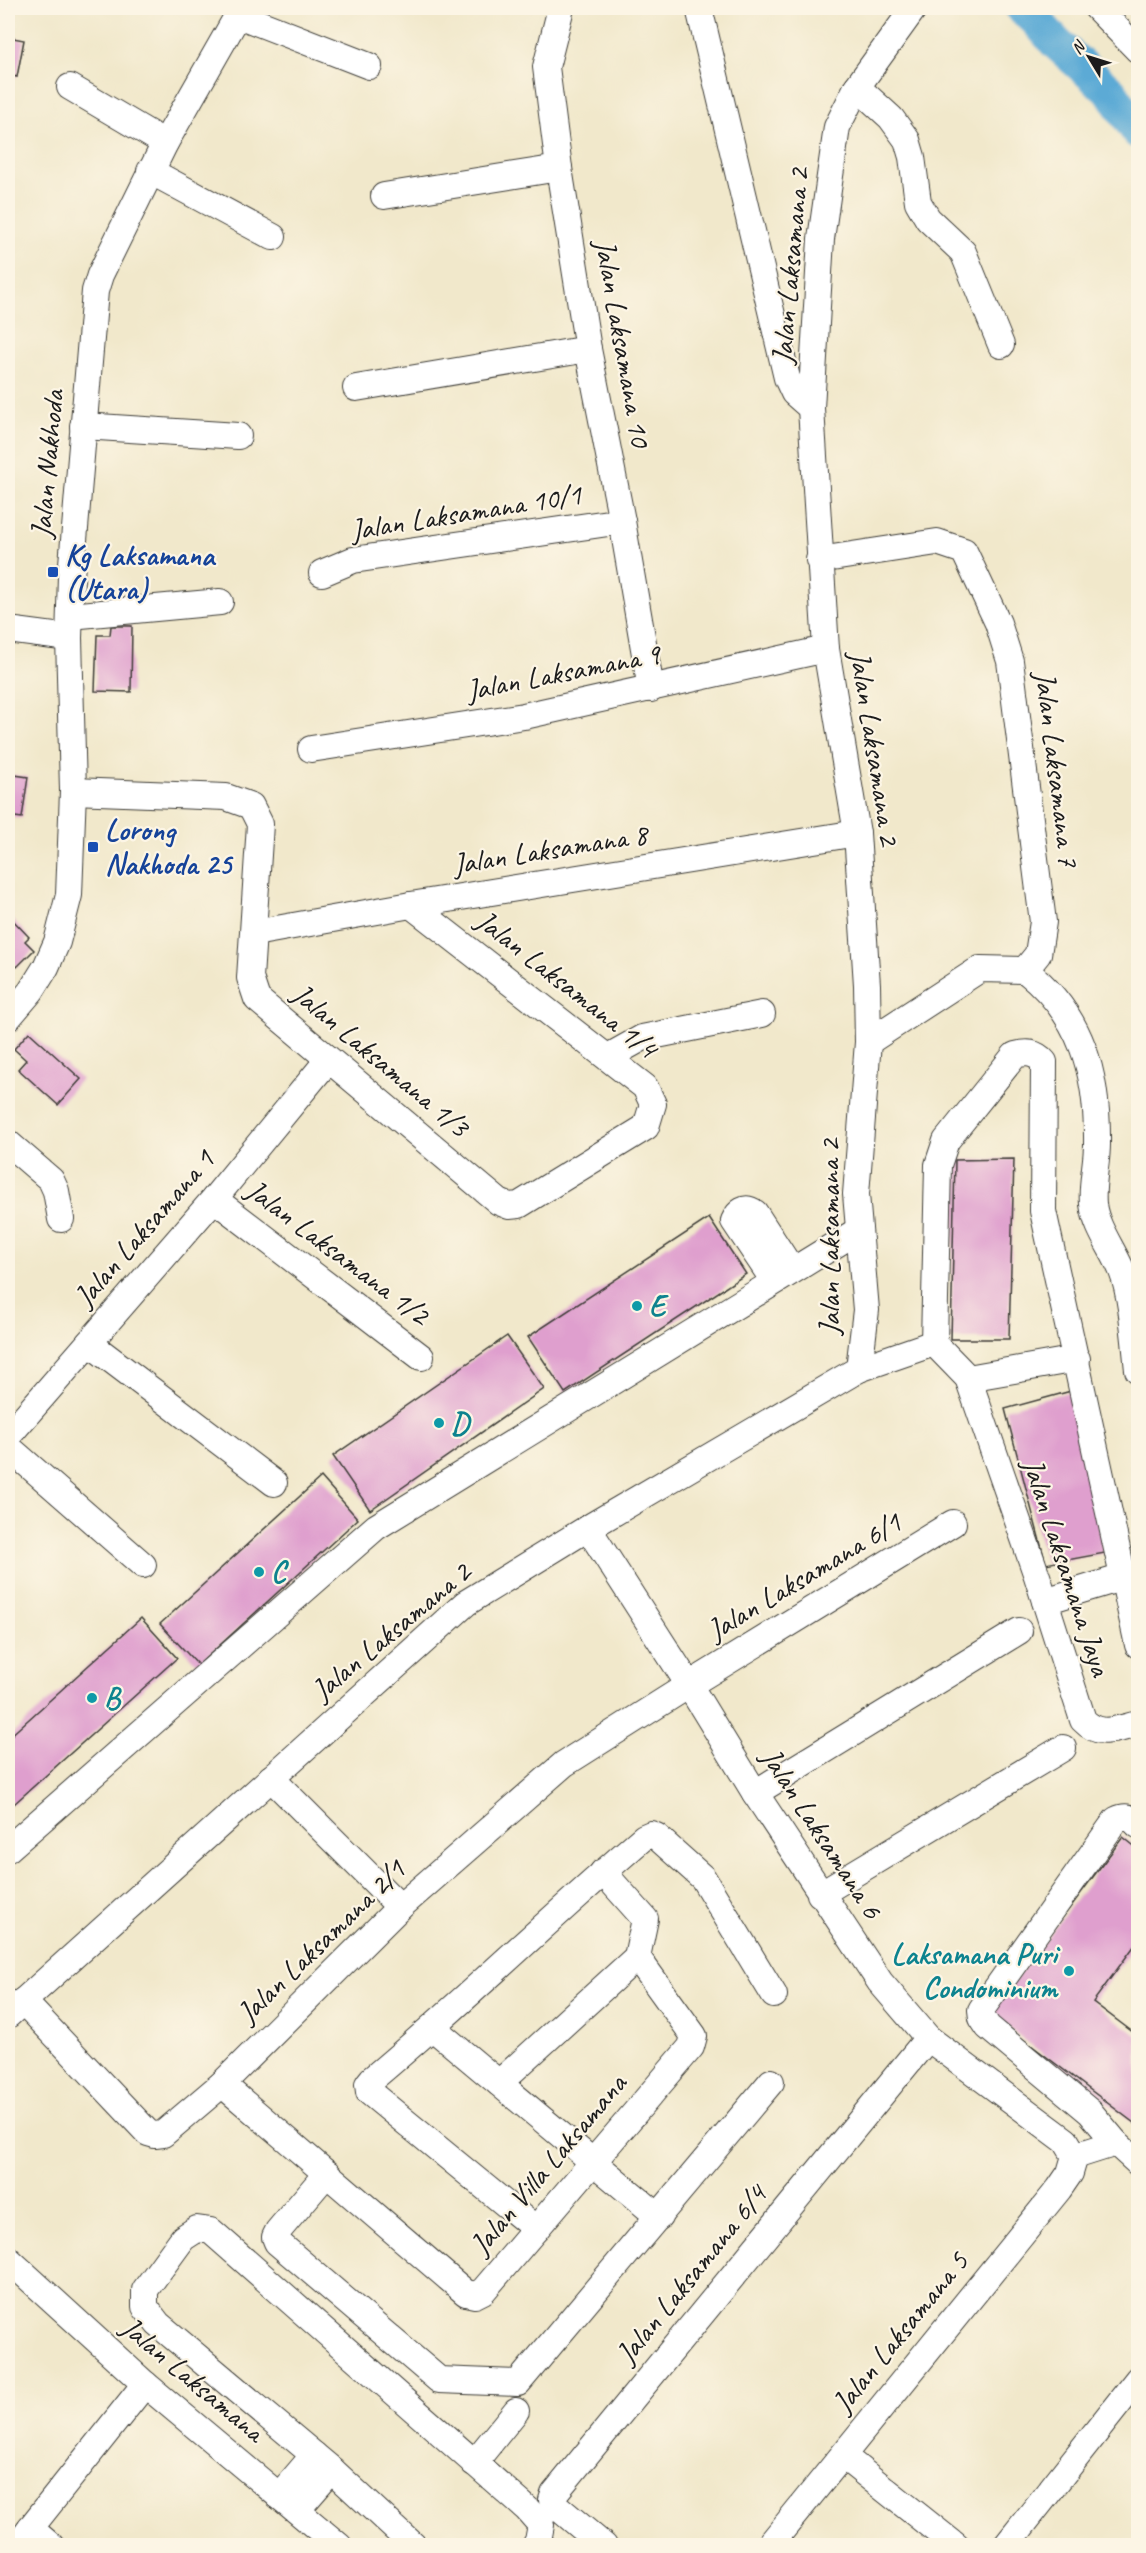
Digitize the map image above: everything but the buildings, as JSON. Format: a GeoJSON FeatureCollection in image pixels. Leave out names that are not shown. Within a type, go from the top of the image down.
{"type":"FeatureCollection","features":[{"type":"Feature","properties":{"kind":"street","name":"Jalan Laksamana 10"},"geometry":{"type":"LineString","coordinates":[[561,8],[546,67],[588,349],[622,521],[651,689]]}},
{"type":"Feature","properties":{"kind":"street"},"geometry":{"type":"LineString","coordinates":[[699,8],[787,378],[794,393],[811,408]]}},
{"type":"Feature","properties":{"kind":"street"},"geometry":{"type":"LineString","coordinates":[[1097,8],[1138,50]]}},
{"type":"Feature","properties":{"kind":"street"},"geometry":{"type":"LineString","coordinates":[[240,11],[369,66]]}},
{"type":"Feature","properties":{"kind":"street","name":"Jalan Nakhoda"},"geometry":{"type":"LineString","coordinates":[[8,1018],[31,991],[46,967],[65,919],[69,895],[73,791],[69,627],[95,291],[100,275],[165,142],[240,11]]}},
{"type":"Feature","properties":{"kind":"street","name":"Jalan Laksamana 2"},"geometry":{"type":"LineString","coordinates":[[15,2008],[466,1603],[588,1528],[860,1369],[866,1310],[856,1194],[868,1042],[857,833],[826,649],[811,408],[824,217],[837,127],[857,87],[910,14]]}},
{"type":"Feature","properties":{"kind":"street"},"geometry":{"type":"LineString","coordinates":[[70,87],[165,142]]}},
{"type":"Feature","properties":{"kind":"street"},"geometry":{"type":"LineString","coordinates":[[857,87],[891,118],[907,140],[912,157],[918,202],[928,219],[963,252],[1001,345]]}},
{"type":"Feature","properties":{"kind":"street"},"geometry":{"type":"LineString","coordinates":[[384,196],[560,168]]}},
{"type":"Feature","properties":{"kind":"street"},"geometry":{"type":"LineString","coordinates":[[150,171],[273,237]]}},
{"type":"Feature","properties":{"kind":"street"},"geometry":{"type":"LineString","coordinates":[[356,388],[588,349]]}},
{"type":"Feature","properties":{"kind":"street"},"geometry":{"type":"LineString","coordinates":[[83,426],[238,435]]}},
{"type":"Feature","properties":{"kind":"street","name":"Jalan Laksamana 10/1"},"geometry":{"type":"LineString","coordinates":[[322,573],[353,560],[622,521]]}},
{"type":"Feature","properties":{"kind":"street","name":"Jalan Laksamana 7"},"geometry":{"type":"LineString","coordinates":[[819,560],[937,542],[964,551],[998,623],[1010,661],[1042,922],[1038,954],[1025,970]]}},
{"type":"Feature","properties":{"kind":"street"},"geometry":{"type":"LineString","coordinates":[[8,630],[69,627],[220,602]]}},
{"type":"Feature","properties":{"kind":"street","name":"Jalan Laksamana 9"},"geometry":{"type":"LineString","coordinates":[[311,749],[524,716],[826,649]]}},
{"type":"Feature","properties":{"kind":"street"},"geometry":{"type":"LineString","coordinates":[[73,791],[226,797],[251,806],[260,824],[254,933]]}},
{"type":"Feature","properties":{"kind":"street","name":"Jalan Laksamana 8"},"geometry":{"type":"LineString","coordinates":[[254,933],[411,905],[857,833]]}},
{"type":"Feature","properties":{"kind":"street","name":"Jalan Laksamana 1/4"},"geometry":{"type":"LineString","coordinates":[[411,905],[645,1087],[652,1104],[646,1127],[519,1205]]}},
{"type":"Feature","properties":{"kind":"street","name":"Jalan Laksamana 1/3"},"geometry":{"type":"LineString","coordinates":[[254,933],[250,978],[257,999],[499,1202],[509,1206],[519,1205]]}},
{"type":"Feature","properties":{"kind":"street"},"geometry":{"type":"LineString","coordinates":[[868,1042],[980,969],[1025,970],[1042,984],[1063,1009],[1082,1041],[1092,1074],[1097,1144],[1093,1205],[1101,1230],[1122,1272],[1138,1370]]}},
{"type":"Feature","properties":{"kind":"street"},"geometry":{"type":"LineString","coordinates":[[608,1057],[642,1038],[762,1014]]}},
{"type":"Feature","properties":{"kind":"street","name":"Jalan Laksamana Jaya"},"geometry":{"type":"LineString","coordinates":[[1138,1645],[1043,1211],[1044,1062],[1038,1055],[1027,1053],[1015,1055],[946,1141],[942,1151],[938,1165],[933,1342],[968,1378],[1045,1601],[1083,1720],[1091,1729],[1101,1732],[1138,1725]]}},
{"type":"Feature","properties":{"kind":"street","name":"Jalan Laksamana 1"},"geometry":{"type":"LineString","coordinates":[[8,1436],[214,1199],[328,1060]]}},
{"type":"Feature","properties":{"kind":"street"},"geometry":{"type":"LineString","coordinates":[[8,1143],[51,1180],[56,1191],[61,1219]]}},
{"type":"Feature","properties":{"kind":"street","name":"Jalan Laksamana 1/2"},"geometry":{"type":"LineString","coordinates":[[214,1199],[421,1357]]}},
{"type":"Feature","properties":{"kind":"street"},"geometry":{"type":"LineString","coordinates":[[8,1849],[376,1527],[859,1230]]}},
{"type":"Feature","properties":{"kind":"street"},"geometry":{"type":"LineString","coordinates":[[860,1369],[933,1342]]}},
{"type":"Feature","properties":{"kind":"street"},"geometry":{"type":"LineString","coordinates":[[89,1343],[274,1483]]}},
{"type":"Feature","properties":{"kind":"street"},"geometry":{"type":"LineString","coordinates":[[968,1378],[1077,1359]]}},
{"type":"Feature","properties":{"kind":"street"},"geometry":{"type":"LineString","coordinates":[[8,1447],[143,1565]]}},
{"type":"Feature","properties":{"kind":"street","name":"Jalan Laksamana 6/1"},"geometry":{"type":"LineString","coordinates":[[689,1685],[953,1523]]}},
{"type":"Feature","properties":{"kind":"street","name":"Jalan Laksamana 6"},"geometry":{"type":"LineString","coordinates":[[588,1528],[755,1793],[880,1982],[928,2038],[1071,2149]]}},
{"type":"Feature","properties":{"kind":"street"},"geometry":{"type":"LineString","coordinates":[[1045,1601],[1124,1577]]}},
{"type":"Feature","properties":{"kind":"street"},"geometry":{"type":"LineString","coordinates":[[755,1793],[1019,1631]]}},
{"type":"Feature","properties":{"kind":"street","name":"Jalan Laksamana 2/1"},"geometry":{"type":"LineString","coordinates":[[15,2008],[148,2133],[163,2134],[222,2084],[400,1907],[564,1764],[689,1685]]}},
{"type":"Feature","properties":{"kind":"street"},"geometry":{"type":"LineString","coordinates":[[820,1894],[1063,1748]]}},
{"type":"Feature","properties":{"kind":"street"},"geometry":{"type":"LineString","coordinates":[[271,1778],[400,1907]]}},
{"type":"Feature","properties":{"kind":"street"},"geometry":{"type":"LineString","coordinates":[[1138,1825],[1131,1818],[1124,1816],[1116,1820],[981,2010],[982,2018],[988,2027],[1095,2119],[1138,2163]]}},
{"type":"Feature","properties":{"kind":"street"},"geometry":{"type":"LineString","coordinates":[[536,2229],[369,2091],[368,2084],[372,2079],[432,2028],[603,1872],[644,1837],[651,1834],[703,1878],[774,1995]]}},
{"type":"Feature","properties":{"kind":"street"},"geometry":{"type":"LineString","coordinates":[[500,2083],[637,1957],[645,1919],[603,1872]]}},
{"type":"Feature","properties":{"kind":"street","name":"Jalan Villa Laksamana"},"geometry":{"type":"LineString","coordinates":[[222,2084],[466,2293],[475,2295],[483,2291],[694,2042],[694,2036],[637,1957]]}},
{"type":"Feature","properties":{"kind":"street"},"geometry":{"type":"LineString","coordinates":[[432,2028],[659,2217]]}},
{"type":"Feature","properties":{"kind":"street","name":"Jalan Laksamana 6/4"},"geometry":{"type":"LineString","coordinates":[[604,2546],[555,2505],[552,2500],[554,2494],[928,2038]]}},
{"type":"Feature","properties":{"kind":"street"},"geometry":{"type":"LineString","coordinates":[[327,2173],[278,2231],[275,2236],[277,2242],[439,2380],[518,2383],[771,2082]]}},
{"type":"Feature","properties":{"kind":"street"},"geometry":{"type":"LineString","coordinates":[[1071,2149],[1089,2121],[1095,2119]]}},
{"type":"Feature","properties":{"kind":"street"},"geometry":{"type":"LineString","coordinates":[[1071,2149],[1116,2143]]}},
{"type":"Feature","properties":{"kind":"street","name":"Jalan Laksamana 5"},"geometry":{"type":"LineString","coordinates":[[769,2546],[1059,2189],[1070,2174],[1071,2149]]}},
{"type":"Feature","properties":{"kind":"street"},"geometry":{"type":"LineString","coordinates":[[414,2546],[323,2463],[158,2324],[145,2307],[145,2290],[183,2238],[196,2229],[211,2231],[541,2525],[538,2541],[534,2546]]}},
{"type":"Feature","properties":{"kind":"street","name":"Jalan Laksamana"},"geometry":{"type":"LineString","coordinates":[[9,2264],[145,2384],[339,2546]]}},
{"type":"Feature","properties":{"kind":"street"},"geometry":{"type":"LineString","coordinates":[[1006,2546],[1138,2379]]}},
{"type":"Feature","properties":{"kind":"street"},"geometry":{"type":"LineString","coordinates":[[51,2546],[23,2537],[145,2384]]}},
{"type":"Feature","properties":{"kind":"street"},"geometry":{"type":"LineString","coordinates":[[474,2463],[516,2411]]}},
{"type":"Feature","properties":{"kind":"street"},"geometry":{"type":"LineString","coordinates":[[843,2456],[956,2546]]}},
{"type":"Feature","properties":{"kind":"street"},"geometry":{"type":"LineString","coordinates":[[288,2503],[323,2463]]}},
{"type":"Feature","properties":{"kind":"waterway"},"geometry":{"type":"LineString","coordinates":[[1022,8],[1056,43],[1111,92],[1138,132]]}},
{"type":"Feature","properties":{"kind":"place","name":"Kg Laksamana (Utara)"},"geometry":{"type":"Point","coordinates":[53,572]}},
{"type":"Feature","properties":{"kind":"place","name":"Lorong Nakhoda 25"},"geometry":{"type":"Point","coordinates":[93,847]}},
{"type":"Feature","properties":{"kind":"place","name":"E"},"geometry":{"type":"Point","coordinates":[637,1306]}},
{"type":"Feature","properties":{"kind":"place","name":"D"},"geometry":{"type":"Point","coordinates":[439,1423]}},
{"type":"Feature","properties":{"kind":"place","name":"C"},"geometry":{"type":"Point","coordinates":[259,1572]}},
{"type":"Feature","properties":{"kind":"place","name":"B"},"geometry":{"type":"Point","coordinates":[92,1698]}},
{"type":"Feature","properties":{"kind":"place","name":"Laksamana Puri Condominium"},"geometry":{"type":"Point","coordinates":[1069,1971]}}]}
